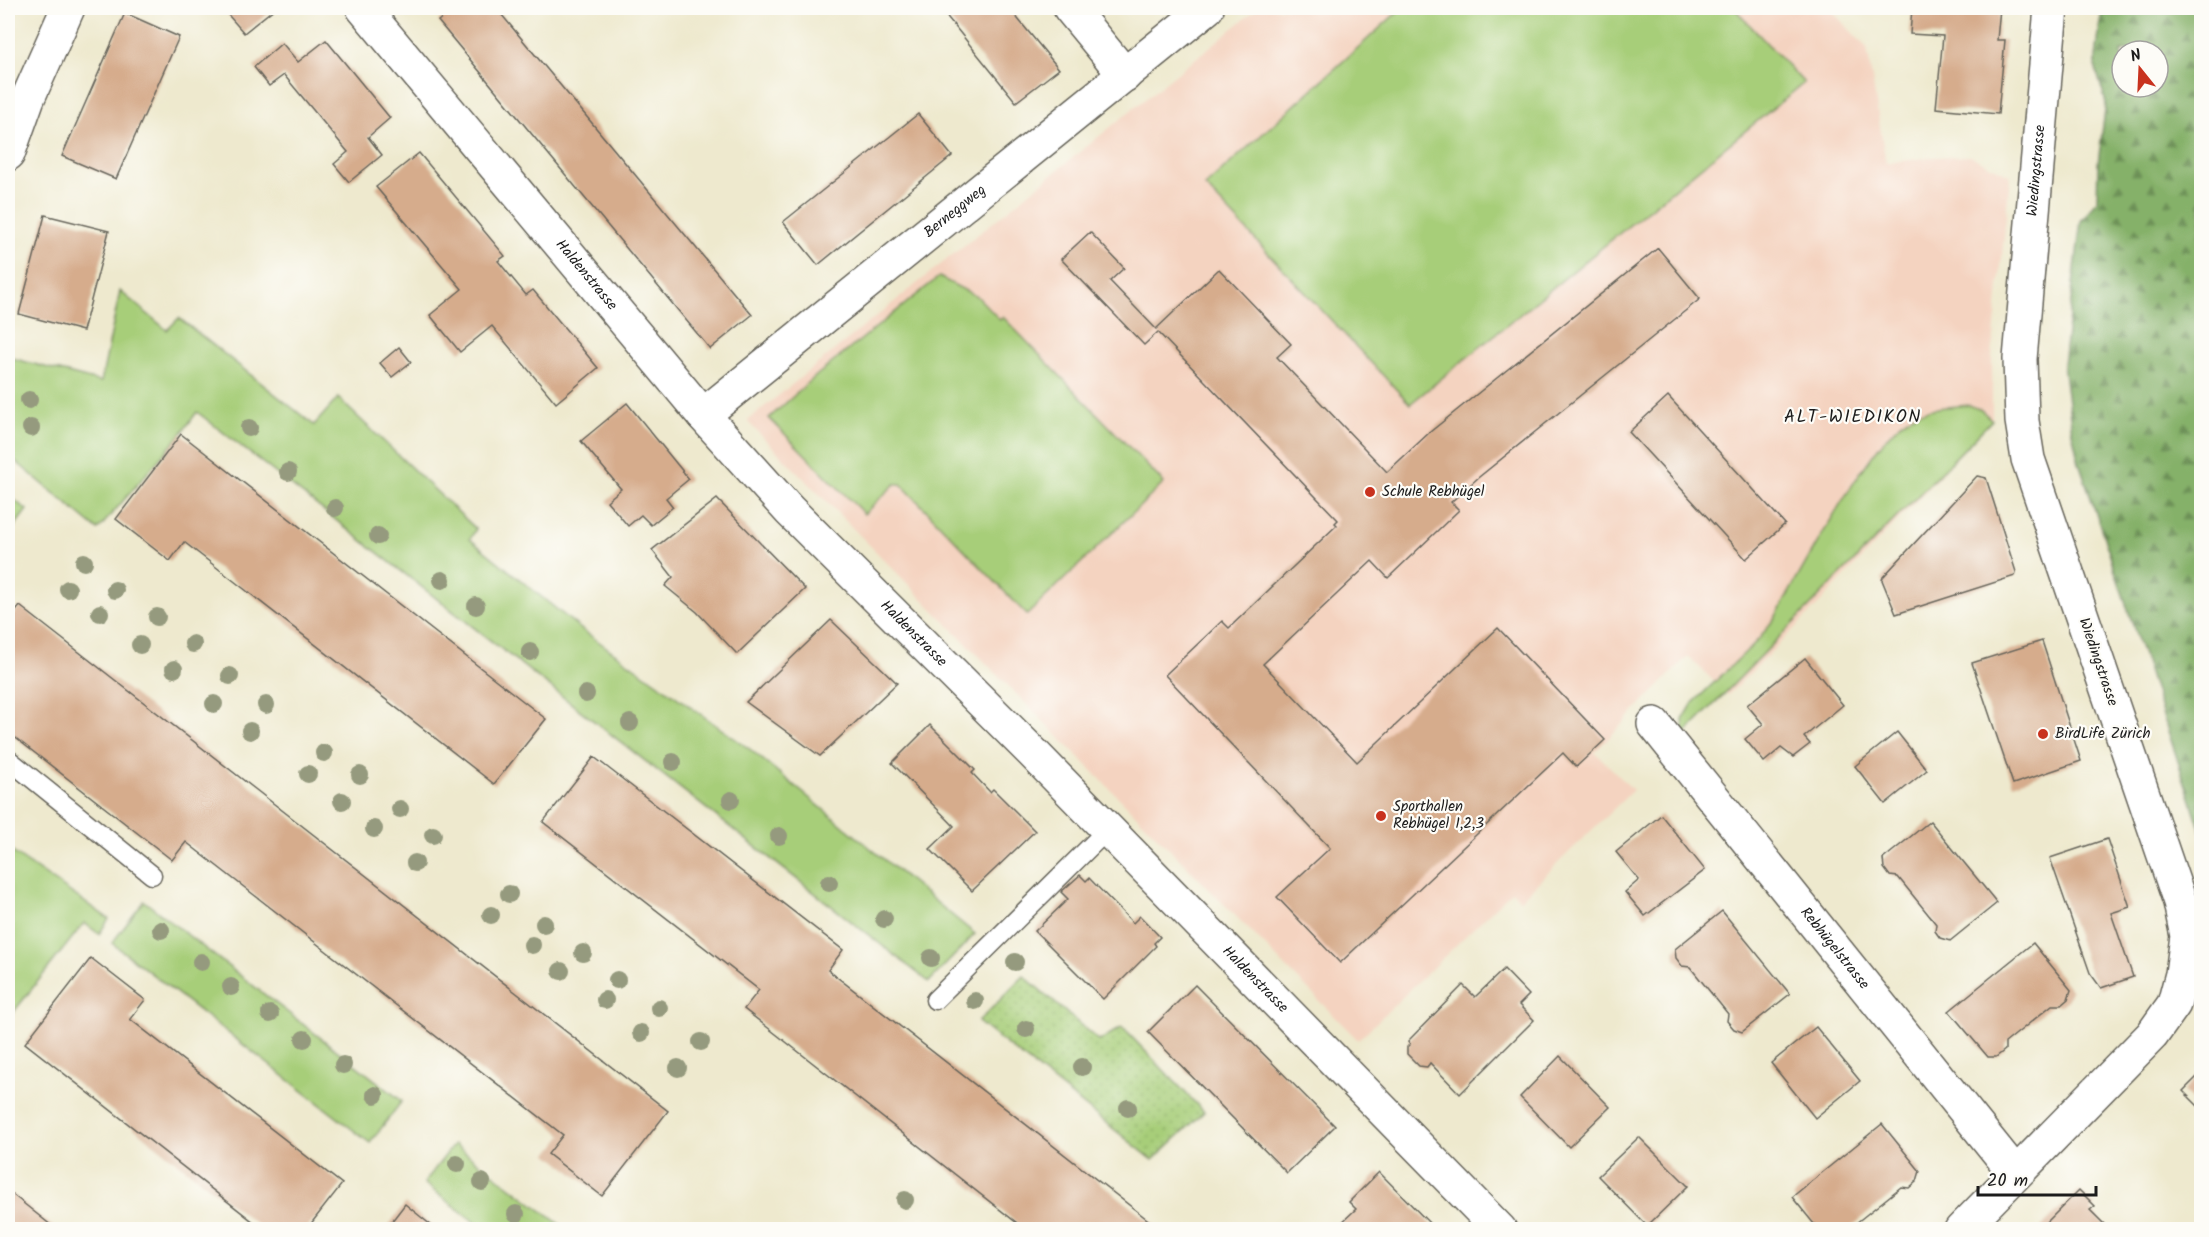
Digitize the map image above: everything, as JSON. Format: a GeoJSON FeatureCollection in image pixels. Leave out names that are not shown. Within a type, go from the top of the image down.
{"type":"FeatureCollection","features":[{"type":"Feature","properties":{"kind":"street"},"geometry":{"type":"LineString","coordinates":[[8,154],[18,91],[68,8]]}},
{"type":"Feature","properties":{"kind":"street"},"geometry":{"type":"LineString","coordinates":[[1070,8],[1125,75]]}},
{"type":"Feature","properties":{"kind":"street","name":"Berneggweg"},"geometry":{"type":"LineString","coordinates":[[703,415],[1207,8]]}},
{"type":"Feature","properties":{"kind":"street","name":"Wiedingstrasse"},"geometry":{"type":"LineString","coordinates":[[1961,1230],[2152,1035],[2174,1004],[2182,974],[2187,936],[2180,902],[2028,459],[2025,441],[2020,359],[2051,8]]}},
{"type":"Feature","properties":{"kind":"street","name":"Haldenstrasse"},"geometry":{"type":"LineString","coordinates":[[375,12],[703,415],[789,510],[1500,1230]]}},
{"type":"Feature","properties":{"kind":"street","name":"Rebhügelstrasse"},"geometry":{"type":"LineString","coordinates":[[1654,724],[2015,1173]]}},
{"type":"Feature","properties":{"kind":"lane"},"geometry":{"type":"LineString","coordinates":[[8,759],[152,875]]}},
{"type":"Feature","properties":{"kind":"lane"},"geometry":{"type":"LineString","coordinates":[[935,1000],[1107,830]]}},
{"type":"Feature","properties":{"kind":"shaded area","name":"Schule Rebhügel"},"geometry":{"type":"Polygon","coordinates":[[[1258,8],[1829,8],[1867,48],[1886,163],[1934,157],[1970,156],[2010,175],[1992,357],[1992,420],[1819,604],[1728,695],[1688,656],[1595,752],[1633,790],[1520,900],[1512,891],[1358,1040],[747,421],[1258,8]]]}},
{"type":"Feature","properties":{"kind":"green space"},"geometry":{"type":"Polygon","coordinates":[[[1402,8],[1734,8],[1804,83],[1410,404],[1205,186],[1402,8]]]}},
{"type":"Feature","properties":{"kind":"green space"},"geometry":{"type":"Polygon","coordinates":[[[2102,8],[2201,8],[2202,488],[2197,490],[2202,504],[2201,831],[2079,462],[2072,432],[2063,364],[2081,221],[2097,201],[2098,163],[2106,103],[2095,66],[2102,8]]]}},
{"type":"Feature","properties":{"kind":"green space"},"geometry":{"type":"Polygon","coordinates":[[[939,277],[978,297],[1000,320],[1003,317],[1164,483],[1027,615],[901,484],[895,484],[864,514],[769,418],[817,375],[939,277]]]}},
{"type":"Feature","properties":{"kind":"green space"},"geometry":{"type":"Polygon","coordinates":[[[120,291],[167,330],[179,318],[314,425],[338,398],[476,529],[470,539],[581,629],[751,750],[975,934],[929,982],[197,412],[181,434],[98,530],[8,455],[8,357],[101,382],[120,291]]]}},
{"type":"Feature","properties":{"kind":"green space"},"geometry":{"type":"Polygon","coordinates":[[[1969,405],[1981,410],[1992,420],[1684,735],[1683,720],[1693,703],[1759,639],[1776,616],[1838,507],[1877,450],[1895,429],[1911,416],[1925,411],[1969,405]]]}},
{"type":"Feature","properties":{"kind":"green space"},"geometry":{"type":"Polygon","coordinates":[[[8,495],[27,510],[8,535],[8,495]]]}},
{"type":"Feature","properties":{"kind":"green space"},"geometry":{"type":"Polygon","coordinates":[[[8,849],[109,919],[99,934],[84,923],[8,1019],[8,849]]]}},
{"type":"Feature","properties":{"kind":"green space"},"geometry":{"type":"Polygon","coordinates":[[[144,901],[402,1101],[370,1143],[112,943],[144,901]]]}},
{"type":"Feature","properties":{"kind":"green space"},"geometry":{"type":"Polygon","coordinates":[[[1024,976],[1099,1041],[1122,1027],[1204,1112],[1153,1160],[978,1022],[1024,976]]]}},
{"type":"Feature","properties":{"kind":"green space"},"geometry":{"type":"Polygon","coordinates":[[[454,1144],[566,1229],[484,1229],[424,1183],[454,1144]]]}},
{"type":"Feature","properties":{"kind":"building"},"geometry":{"type":"Polygon","coordinates":[[[222,8],[275,8],[244,33],[222,8]]]}},
{"type":"Feature","properties":{"kind":"building"},"geometry":{"type":"Polygon","coordinates":[[[454,8],[496,8],[752,315],[710,349],[438,21],[454,8]]]}},
{"type":"Feature","properties":{"kind":"building"},"geometry":{"type":"Polygon","coordinates":[[[940,8],[1009,8],[1059,69],[1016,102],[940,8]]]}},
{"type":"Feature","properties":{"kind":"building"},"geometry":{"type":"Polygon","coordinates":[[[1912,8],[2000,8],[1997,40],[2005,40],[1998,114],[1936,108],[1943,36],[1910,34],[1912,8]]]}},
{"type":"Feature","properties":{"kind":"building"},"geometry":{"type":"Polygon","coordinates":[[[125,13],[179,37],[116,179],[62,156],[125,13]]]}},
{"type":"Feature","properties":{"kind":"building"},"geometry":{"type":"Polygon","coordinates":[[[326,40],[390,118],[368,137],[382,155],[349,182],[334,164],[348,152],[284,75],[269,86],[254,67],[282,43],[298,62],[326,40]]]}},
{"type":"Feature","properties":{"kind":"building"},"geometry":{"type":"Polygon","coordinates":[[[918,114],[952,156],[818,265],[783,222],[918,114]]]}},
{"type":"Feature","properties":{"kind":"building"},"geometry":{"type":"Polygon","coordinates":[[[419,153],[505,256],[498,261],[526,295],[533,290],[598,368],[556,403],[492,326],[460,352],[430,315],[462,289],[376,187],[419,153]]]}},
{"type":"Feature","properties":{"kind":"building"},"geometry":{"type":"Polygon","coordinates":[[[45,215],[109,231],[83,331],[19,314],[45,215]]]}},
{"type":"Feature","properties":{"kind":"building"},"geometry":{"type":"Polygon","coordinates":[[[1090,232],[1124,268],[1110,281],[1156,329],[1219,269],[1291,344],[1277,357],[1387,472],[1430,432],[1658,248],[1700,299],[1451,502],[1459,510],[1388,578],[1372,561],[1263,664],[1357,762],[1498,628],[1605,740],[1576,767],[1563,753],[1340,963],[1277,897],[1330,848],[1165,675],[1222,621],[1229,628],[1337,525],[1335,523],[1338,520],[1158,332],[1144,345],[1061,259],[1090,232]]]}},
{"type":"Feature","properties":{"kind":"building"},"geometry":{"type":"Polygon","coordinates":[[[399,347],[411,362],[392,377],[380,363],[399,347]]]}},
{"type":"Feature","properties":{"kind":"building"},"geometry":{"type":"Polygon","coordinates":[[[1668,396],[1785,524],[1746,559],[1629,432],[1668,396]]]}},
{"type":"Feature","properties":{"kind":"building"},"geometry":{"type":"Polygon","coordinates":[[[627,403],[689,479],[666,498],[673,507],[651,525],[641,515],[628,526],[607,501],[621,489],[581,441],[627,403]]]}},
{"type":"Feature","properties":{"kind":"building"},"geometry":{"type":"Polygon","coordinates":[[[181,434],[546,719],[494,784],[184,542],[170,561],[116,519],[181,434]]]}},
{"type":"Feature","properties":{"kind":"building"},"geometry":{"type":"Polygon","coordinates":[[[1977,476],[1986,478],[2016,572],[2015,576],[1896,614],[1882,580],[1883,577],[1977,476]]]}},
{"type":"Feature","properties":{"kind":"building"},"geometry":{"type":"Polygon","coordinates":[[[717,499],[805,589],[737,654],[697,612],[665,586],[673,577],[652,550],[717,499]]]}},
{"type":"Feature","properties":{"kind":"building"},"geometry":{"type":"Polygon","coordinates":[[[20,606],[668,1111],[602,1196],[548,1154],[563,1135],[186,842],[172,860],[8,732],[8,621],[20,606]]]}},
{"type":"Feature","properties":{"kind":"building"},"geometry":{"type":"Polygon","coordinates":[[[831,620],[897,683],[820,756],[746,702],[831,620]]]}},
{"type":"Feature","properties":{"kind":"building"},"geometry":{"type":"Polygon","coordinates":[[[2042,641],[2081,761],[2013,784],[1972,663],[2042,641]]]}},
{"type":"Feature","properties":{"kind":"building"},"geometry":{"type":"Polygon","coordinates":[[[1805,658],[1843,705],[1804,737],[1810,744],[1793,757],[1781,748],[1764,762],[1745,739],[1763,724],[1747,705],[1805,658]]]}},
{"type":"Feature","properties":{"kind":"building"},"geometry":{"type":"Polygon","coordinates":[[[930,725],[975,770],[972,773],[990,792],[993,789],[1035,831],[972,891],[930,849],[954,826],[892,763],[930,725]]]}},
{"type":"Feature","properties":{"kind":"building"},"geometry":{"type":"Polygon","coordinates":[[[1897,732],[1927,770],[1885,804],[1855,766],[1897,732]]]}},
{"type":"Feature","properties":{"kind":"building"},"geometry":{"type":"Polygon","coordinates":[[[594,757],[843,950],[828,970],[1161,1230],[1026,1230],[744,1009],[759,990],[543,822],[594,757]]]}},
{"type":"Feature","properties":{"kind":"building"},"geometry":{"type":"Polygon","coordinates":[[[1661,815],[1705,870],[1645,916],[1625,892],[1639,880],[1616,852],[1661,815]]]}},
{"type":"Feature","properties":{"kind":"building"},"geometry":{"type":"Polygon","coordinates":[[[1930,821],[1997,903],[1950,941],[1940,938],[1935,931],[1936,924],[1898,877],[1890,876],[1884,868],[1883,859],[1930,821]]]}},
{"type":"Feature","properties":{"kind":"building"},"geometry":{"type":"Polygon","coordinates":[[[2107,839],[2130,907],[2111,913],[2133,977],[2101,988],[2090,973],[2050,858],[2107,839]]]}},
{"type":"Feature","properties":{"kind":"building"},"geometry":{"type":"Polygon","coordinates":[[[1080,875],[1086,881],[1089,878],[1133,923],[1140,916],[1160,937],[1154,943],[1156,946],[1103,999],[1035,931],[1068,899],[1061,892],[1080,875]]]}},
{"type":"Feature","properties":{"kind":"building"},"geometry":{"type":"Polygon","coordinates":[[[1722,911],[1790,994],[1742,1032],[1734,1029],[1727,1021],[1728,1014],[1690,967],[1682,966],[1676,958],[1675,949],[1722,911]]]}},
{"type":"Feature","properties":{"kind":"building"},"geometry":{"type":"Polygon","coordinates":[[[2033,943],[2071,990],[2068,999],[2061,1005],[2052,1005],[2005,1043],[2005,1050],[1996,1057],[1988,1057],[1949,1011],[2033,943]]]}},
{"type":"Feature","properties":{"kind":"building"},"geometry":{"type":"Polygon","coordinates":[[[91,958],[145,1000],[130,1019],[342,1184],[306,1230],[264,1230],[25,1043],[91,958]]]}},
{"type":"Feature","properties":{"kind":"building"},"geometry":{"type":"Polygon","coordinates":[[[1504,969],[1529,995],[1519,1005],[1534,1020],[1460,1094],[1430,1063],[1427,1067],[1419,1066],[1407,1054],[1407,1047],[1410,1044],[1408,1041],[1463,985],[1475,997],[1504,969]]]}},
{"type":"Feature","properties":{"kind":"building"},"geometry":{"type":"Polygon","coordinates":[[[1195,985],[1335,1126],[1287,1173],[1148,1032],[1195,985]]]}},
{"type":"Feature","properties":{"kind":"building"},"geometry":{"type":"Polygon","coordinates":[[[1816,1027],[1860,1081],[1815,1118],[1771,1063],[1816,1027]]]}},
{"type":"Feature","properties":{"kind":"building"},"geometry":{"type":"Polygon","coordinates":[[[1560,1056],[1610,1107],[1569,1147],[1520,1097],[1560,1056]]]}},
{"type":"Feature","properties":{"kind":"building"},"geometry":{"type":"Polygon","coordinates":[[[2202,1072],[2202,1110],[2183,1091],[2202,1072]]]}},
{"type":"Feature","properties":{"kind":"building"},"geometry":{"type":"Polygon","coordinates":[[[1882,1124],[1920,1171],[1917,1181],[1909,1188],[1901,1187],[1851,1227],[1851,1230],[1819,1230],[1792,1197],[1882,1124]]]}},
{"type":"Feature","properties":{"kind":"building"},"geometry":{"type":"Polygon","coordinates":[[[1639,1137],[1688,1186],[1647,1226],[1598,1176],[1639,1137]]]}},
{"type":"Feature","properties":{"kind":"building"},"geometry":{"type":"Polygon","coordinates":[[[1379,1172],[1436,1230],[1342,1230],[1338,1226],[1356,1209],[1349,1202],[1379,1172]]]}},
{"type":"Feature","properties":{"kind":"building"},"geometry":{"type":"Polygon","coordinates":[[[2079,1190],[2095,1206],[2090,1210],[2110,1230],[2039,1230],[2079,1190]]]}},
{"type":"Feature","properties":{"kind":"building"},"geometry":{"type":"Polygon","coordinates":[[[8,1191],[57,1230],[8,1230],[8,1191]]]}},
{"type":"Feature","properties":{"kind":"building"},"geometry":{"type":"Polygon","coordinates":[[[405,1204],[437,1230],[385,1230],[405,1204]]]}},
{"type":"Feature","properties":{"kind":"place","name":"Schule Rebhügel"},"geometry":{"type":"Point","coordinates":[1370,492]}},
{"type":"Feature","properties":{"kind":"place","name":"BirdLife Zürich"},"geometry":{"type":"Point","coordinates":[2043,734]}},
{"type":"Feature","properties":{"kind":"place","name":"Sporthallen Rebhügel 1,2,3"},"geometry":{"type":"Point","coordinates":[1381,816]}},
{"type":"Feature","properties":{"kind":"district","name":"ALT-WIEDIKON"},"geometry":{"type":"Point","coordinates":[1853,417]}}]}
